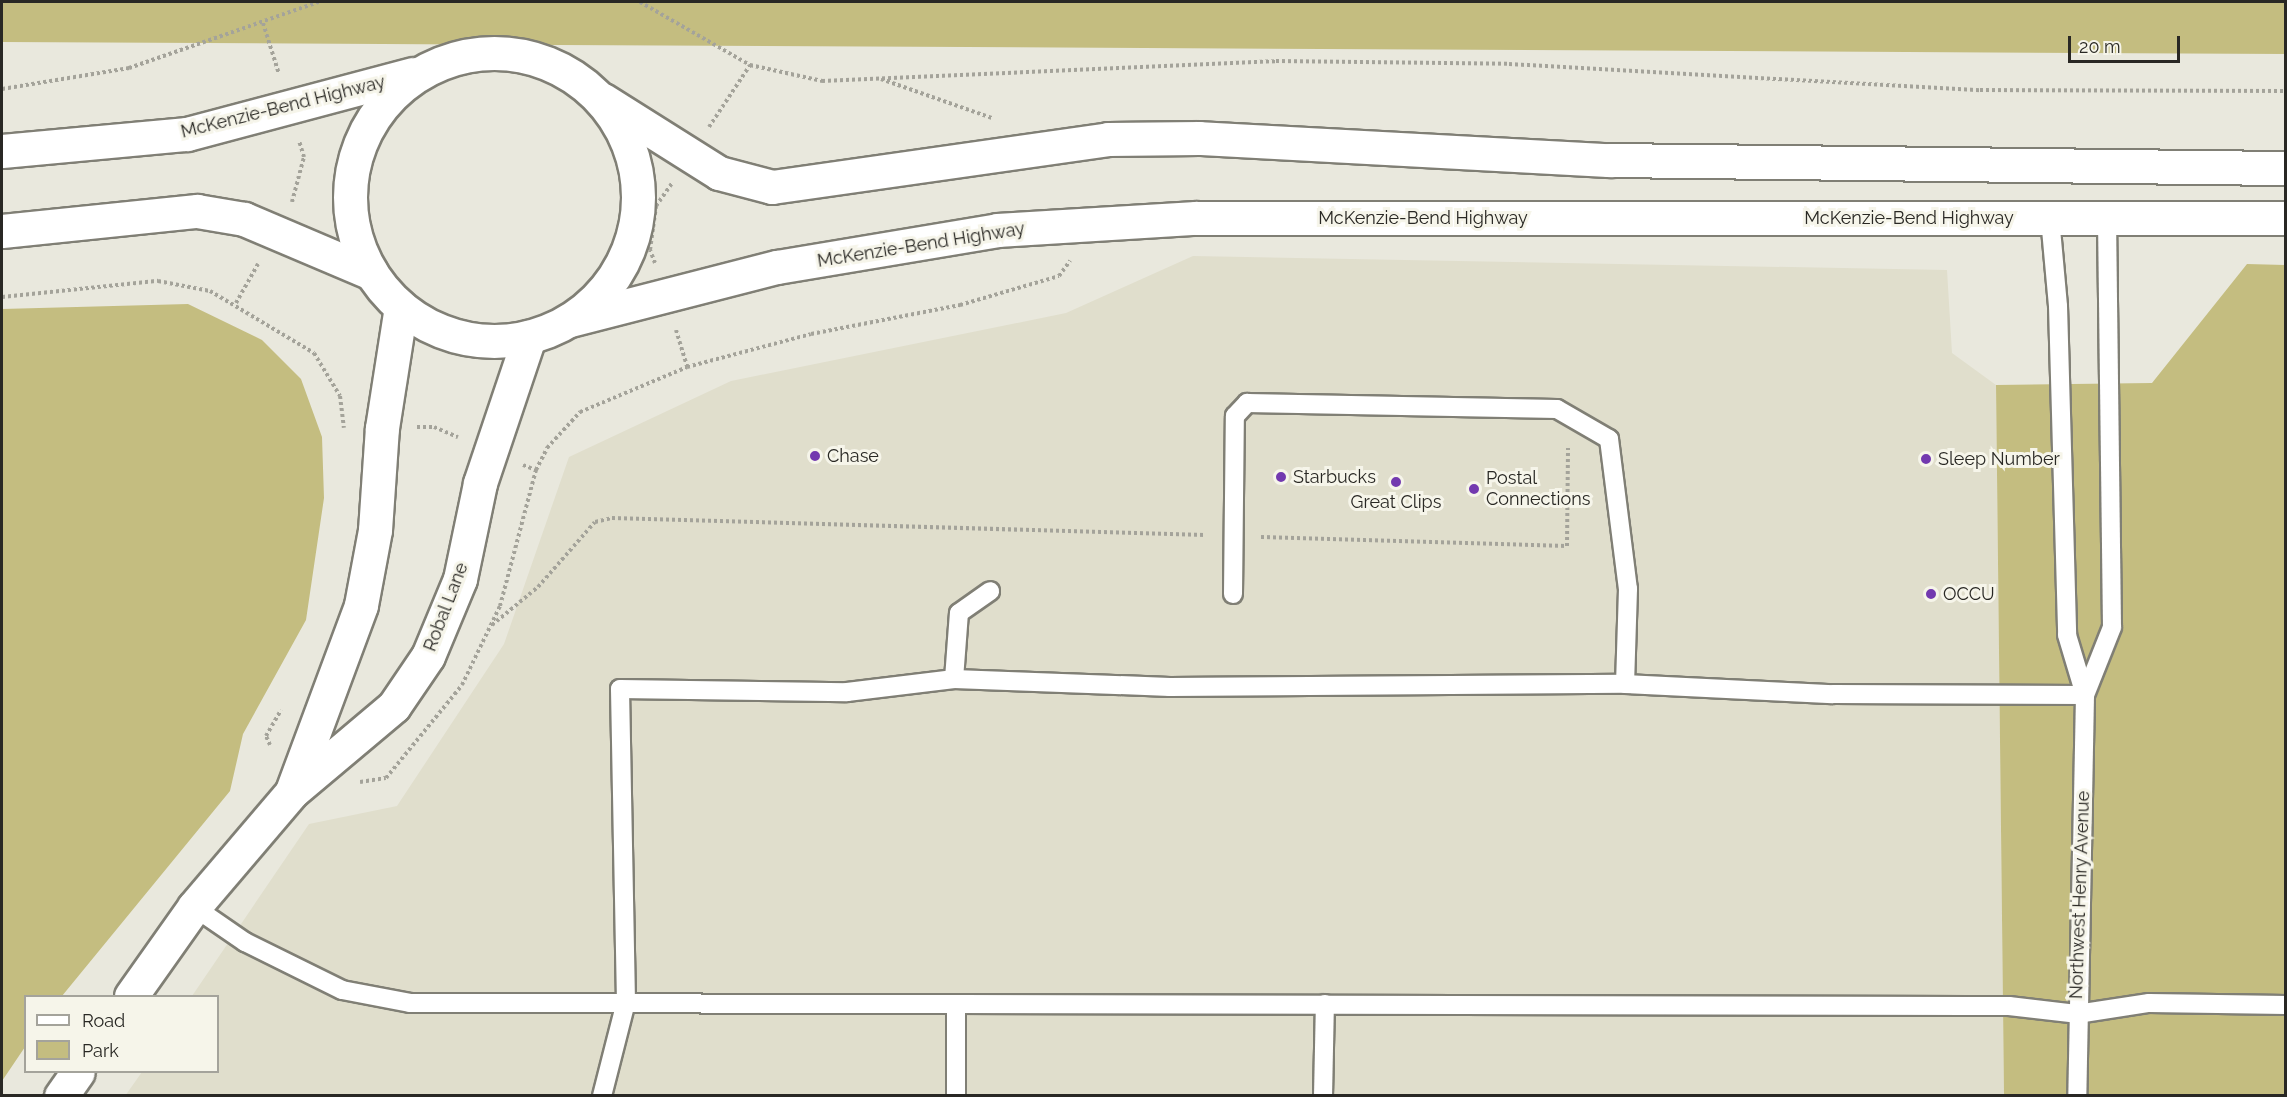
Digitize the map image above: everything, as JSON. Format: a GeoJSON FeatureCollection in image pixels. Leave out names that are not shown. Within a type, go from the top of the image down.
{"type":"FeatureCollection","features":[{"type":"Feature","properties":{"kind":"main road"},"geometry":{"type":"LineString","coordinates":[[603,100],[629,143],[639,192],[632,242],[608,286],[570,320],[529,337],[483,342],[439,331],[400,307],[371,273],[353,230],[350,185],[361,141],[384,102],[420,72],[466,54],[516,53],[564,69],[603,100],[688,158],[719,173],[772,187],[1108,139],[1199,138],[1621,160],[2286,168]]}},
{"type":"Feature","properties":{"kind":"main road","name":"McKenzie-Bend Highway"},"geometry":{"type":"LineString","coordinates":[[2,151],[187,134],[420,72]]}},
{"type":"Feature","properties":{"kind":"main road"},"geometry":{"type":"LineString","coordinates":[[2,231],[197,211],[276,231],[371,273]]}},
{"type":"Feature","properties":{"kind":"main road","name":"McKenzie-Bend Highway"},"geometry":{"type":"LineString","coordinates":[[570,320],[777,267],[997,230],[1196,218],[2286,218]]}},
{"type":"Feature","properties":{"kind":"main road","name":"Robal Lane"},"geometry":{"type":"LineString","coordinates":[[292,792],[361,605],[375,530],[382,428],[400,307]]}},
{"type":"Feature","properties":{"kind":"main road","name":"Robal Lane"},"geometry":{"type":"LineString","coordinates":[[132,995],[194,907],[292,792],[394,706],[428,656],[460,579],[491,451],[529,337]]}},
{"type":"Feature","properties":{"kind":"main road"},"geometry":{"type":"LineString","coordinates":[[61,1095],[77,1073]]}},
{"type":"Feature","properties":{"kind":"lane"},"geometry":{"type":"LineString","coordinates":[[2050,218],[2058,306],[2067,635],[2085,695]]}},
{"type":"Feature","properties":{"kind":"lane"},"geometry":{"type":"LineString","coordinates":[[2085,695],[2112,627],[2107,218]]}},
{"type":"Feature","properties":{"kind":"lane"},"geometry":{"type":"LineString","coordinates":[[1233,594],[1231,536],[1235,416],[1247,403],[1557,409],[1609,439],[1628,589],[1625,684]]}},
{"type":"Feature","properties":{"kind":"lane"},"geometry":{"type":"LineString","coordinates":[[954,679],[959,613],[990,591]]}},
{"type":"Feature","properties":{"kind":"lane"},"geometry":{"type":"LineString","coordinates":[[602,1095],[626,1002],[620,689],[847,692],[954,679],[1170,687],[1625,684],[1833,694],[2085,695]]}},
{"type":"Feature","properties":{"kind":"lane","name":"Northwest Henry Avenue"},"geometry":{"type":"LineString","coordinates":[[2077,1095],[2085,695]]}},
{"type":"Feature","properties":{"kind":"lane"},"geometry":{"type":"LineString","coordinates":[[194,907],[245,942],[342,990],[410,1003],[1998,1005],[2077,1014],[2149,1003],[2286,1005]]}},
{"type":"Feature","properties":{"kind":"lane"},"geometry":{"type":"LineString","coordinates":[[956,1004],[956,1095]]}},
{"type":"Feature","properties":{"kind":"lane"},"geometry":{"type":"LineString","coordinates":[[1323,1095],[1325,1004]]}},
{"type":"Feature","properties":{"kind":"path"},"geometry":{"type":"LineString","coordinates":[[2,89],[94,77],[263,23],[319,2]]}},
{"type":"Feature","properties":{"kind":"path"},"geometry":{"type":"LineString","coordinates":[[640,2],[750,65],[803,80],[1276,61],[1509,64],[1980,90],[2286,90]]}},
{"type":"Feature","properties":{"kind":"path"},"geometry":{"type":"LineString","coordinates":[[236,303],[300,187],[304,157],[263,23]]}},
{"type":"Feature","properties":{"kind":"path"},"geometry":{"type":"LineString","coordinates":[[687,367],[650,250],[656,206],[750,65]]}},
{"type":"Feature","properties":{"kind":"path"},"geometry":{"type":"LineString","coordinates":[[879,78],[1000,121]]}},
{"type":"Feature","properties":{"kind":"path"},"geometry":{"type":"LineString","coordinates":[[386,778],[437,722],[491,625],[536,470],[558,434],[580,412],[687,367],[811,334],[960,305],[1059,276]]}},
{"type":"Feature","properties":{"kind":"path"},"geometry":{"type":"LineString","coordinates":[[2,297],[158,281],[183,283],[236,303],[314,353],[340,396],[344,440]]}},
{"type":"Feature","properties":{"kind":"path"},"geometry":{"type":"LineString","coordinates":[[344,429],[434,427],[536,470]]}},
{"type":"Feature","properties":{"kind":"path"},"geometry":{"type":"LineString","coordinates":[[491,625],[538,587],[595,522],[612,518],[1567,546],[1568,442]]}},
{"type":"Feature","properties":{"kind":"path"},"geometry":{"type":"LineString","coordinates":[[266,736],[286,701]]}},
{"type":"Feature","properties":{"kind":"shaded area"},"geometry":{"type":"Polygon","coordinates":[[[1193,256],[1947,270],[1952,353],[1996,385],[2004,1095],[125,1096],[141,1073],[219,1073],[219,995],[193,995],[309,824],[397,806],[504,644],[569,457],[731,381],[1066,313],[1193,256]]]}},
{"type":"Feature","properties":{"kind":"green space"},"geometry":{"type":"Polygon","coordinates":[[[2,2],[2285,2],[2286,54],[2,42],[2,2]]]}},
{"type":"Feature","properties":{"kind":"green space"},"geometry":{"type":"Polygon","coordinates":[[[2247,264],[2285,265],[2285,1095],[2004,1095],[1996,385],[2152,383],[2247,264]]]}},
{"type":"Feature","properties":{"kind":"green space"},"geometry":{"type":"Polygon","coordinates":[[[188,304],[262,340],[301,379],[322,437],[324,498],[306,620],[243,734],[230,791],[63,995],[24,995],[24,1048],[2,1081],[2,309],[188,304]]]}},
{"type":"Feature","properties":{"kind":"place","name":"Chase"},"geometry":{"type":"Point","coordinates":[815,456]}},
{"type":"Feature","properties":{"kind":"place","name":"Sleep Number"},"geometry":{"type":"Point","coordinates":[1926,459]}},
{"type":"Feature","properties":{"kind":"place","name":"Starbucks"},"geometry":{"type":"Point","coordinates":[1281,477]}},
{"type":"Feature","properties":{"kind":"place","name":"Great Clips"},"geometry":{"type":"Point","coordinates":[1396,482]}},
{"type":"Feature","properties":{"kind":"place","name":"Postal Connections"},"geometry":{"type":"Point","coordinates":[1474,489]}},
{"type":"Feature","properties":{"kind":"place","name":"OCCU"},"geometry":{"type":"Point","coordinates":[1931,594]}}]}
